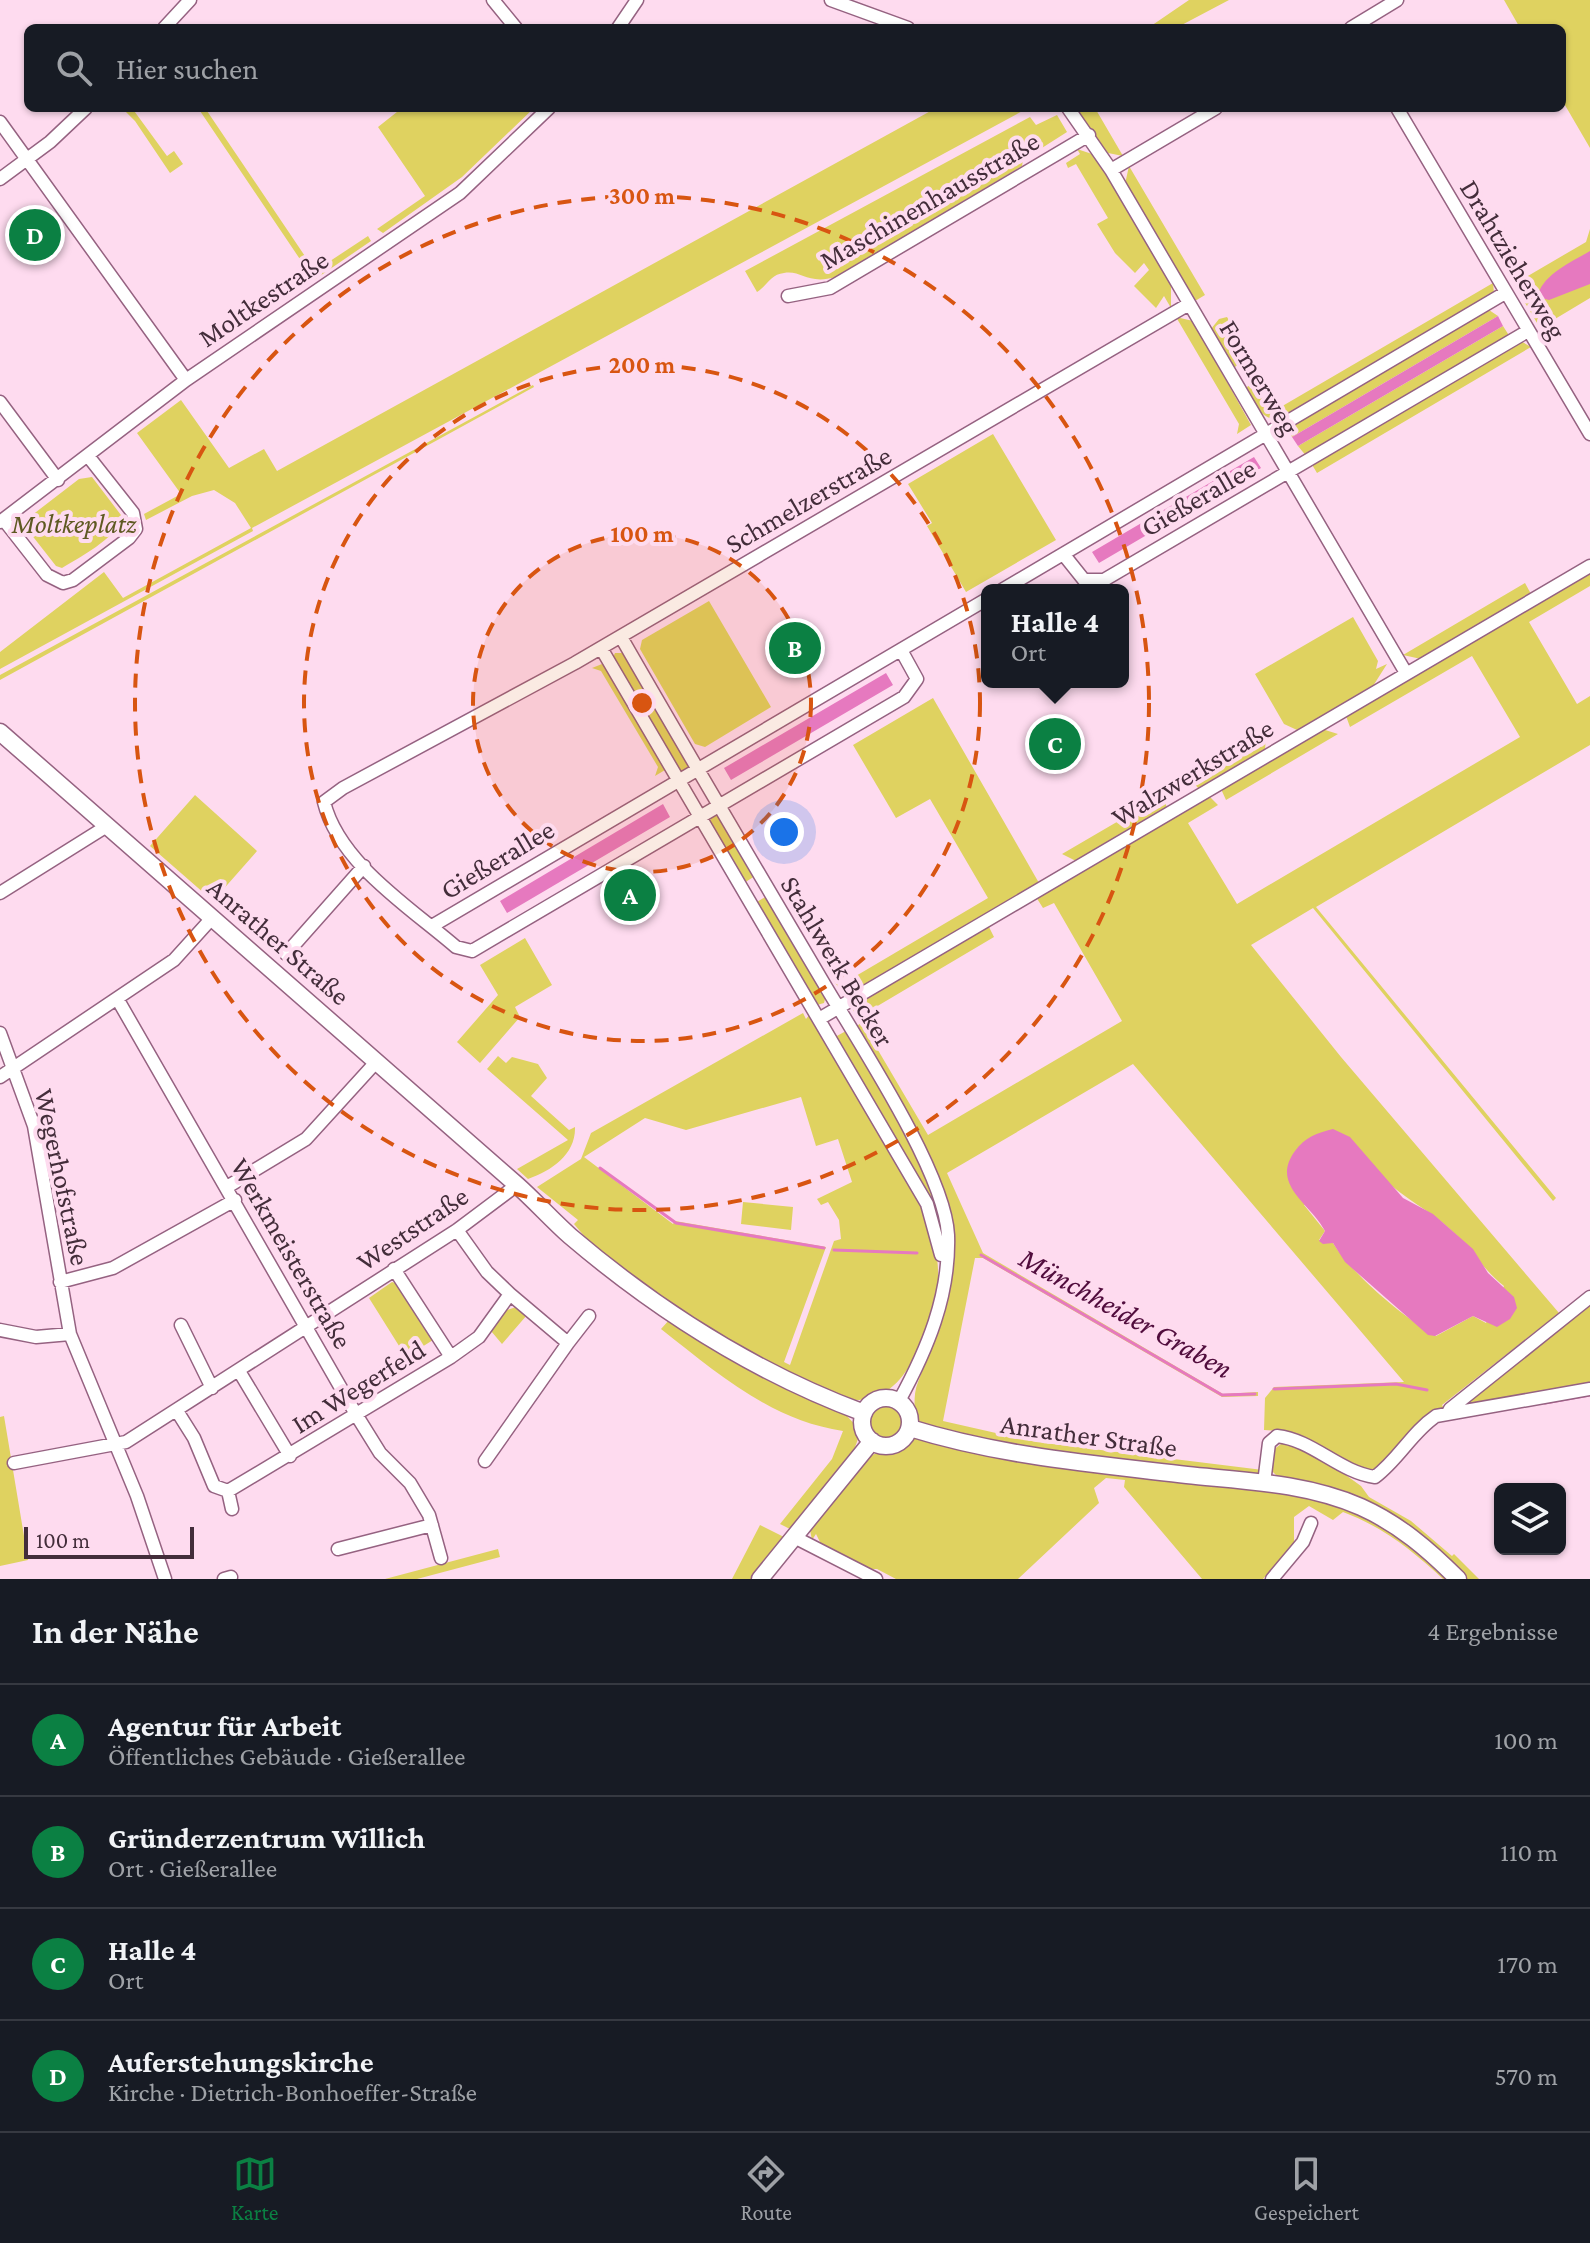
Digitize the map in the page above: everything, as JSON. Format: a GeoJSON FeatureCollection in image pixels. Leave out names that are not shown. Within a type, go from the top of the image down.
{"type":"FeatureCollection","features":[{"type":"Feature","properties":{"kind":"street"},"geometry":{"type":"LineString","coordinates":[[168,24],[190,0]]}},
{"type":"Feature","properties":{"kind":"street"},"geometry":{"type":"LineString","coordinates":[[493,0],[513,24]]}},
{"type":"Feature","properties":{"kind":"street"},"geometry":{"type":"LineString","coordinates":[[621,24],[637,0]]}},
{"type":"Feature","properties":{"kind":"street"},"geometry":{"type":"LineString","coordinates":[[831,0],[897,24]]}},
{"type":"Feature","properties":{"kind":"street"},"geometry":{"type":"LineString","coordinates":[[1358,24],[1397,0]]}},
{"type":"Feature","properties":{"kind":"street"},"geometry":{"type":"LineString","coordinates":[[0,179],[81,112]]}},
{"type":"Feature","properties":{"kind":"street","name":"Moltkestraße"},"geometry":{"type":"LineString","coordinates":[[2,521],[186,380],[460,193],[545,112]]}},
{"type":"Feature","properties":{"kind":"street","name":"Formerweg"},"geometry":{"type":"LineString","coordinates":[[1071,112],[1111,170],[1406,673]]}},
{"type":"Feature","properties":{"kind":"street"},"geometry":{"type":"LineString","coordinates":[[1111,170],[1209,112]]}},
{"type":"Feature","properties":{"kind":"street","name":"Drahtzieherweg"},"geometry":{"type":"LineString","coordinates":[[1399,112],[1590,434]]}},
{"type":"Feature","properties":{"kind":"street"},"geometry":{"type":"LineString","coordinates":[[0,122],[186,380]]}},
{"type":"Feature","properties":{"kind":"street","name":"Maschinenhausstraße"},"geometry":{"type":"LineString","coordinates":[[788,296],[830,288],[1089,135]]}},
{"type":"Feature","properties":{"kind":"street","name":"Gießerallee"},"geometry":{"type":"LineString","coordinates":[[1013,584],[1505,293]]}},
{"type":"Feature","properties":{"kind":"street","name":"Schmelzerstraße"},"geometry":{"type":"LineString","coordinates":[[364,866],[329,823],[324,802],[343,788],[621,637],[1189,304]]}},
{"type":"Feature","properties":{"kind":"street","name":"Gießerallee"},"geometry":{"type":"LineString","coordinates":[[1064,555],[1081,578],[1104,580],[1528,331]]}},
{"type":"Feature","properties":{"kind":"street"},"geometry":{"type":"LineString","coordinates":[[0,402],[58,480]]}},
{"type":"Feature","properties":{"kind":"street"},"geometry":{"type":"LineString","coordinates":[[2,521],[47,575],[63,583],[73,580],[129,538],[136,529],[134,516],[88,456]]}},
{"type":"Feature","properties":{"kind":"street","name":"Walzwerkstraße"},"geometry":{"type":"LineString","coordinates":[[819,1019],[1590,566]]}},
{"type":"Feature","properties":{"kind":"street","name":"Gießerallee"},"geometry":{"type":"LineString","coordinates":[[901,650],[917,679],[904,697],[467,952],[432,926],[981,603]]}},
{"type":"Feature","properties":{"kind":"street","name":"Stahlwerk Becker"},"geometry":{"type":"LineString","coordinates":[[621,637],[888,1094],[942,1198],[948,1234],[945,1282],[938,1318],[899,1401]]}},
{"type":"Feature","properties":{"kind":"street","name":"Stahlwerk Becker"},"geometry":{"type":"LineString","coordinates":[[601,648],[927,1204],[940,1243],[945,1282]]}},
{"type":"Feature","properties":{"kind":"street","name":"Anrather Straße"},"geometry":{"type":"LineString","coordinates":[[0,732],[377,1061],[520,1188],[527,1198],[588,1247],[668,1310],[730,1350],[801,1387],[864,1413]]}},
{"type":"Feature","properties":{"kind":"street"},"geometry":{"type":"LineString","coordinates":[[0,893],[107,826]]}},
{"type":"Feature","properties":{"kind":"street"},"geometry":{"type":"LineString","coordinates":[[286,954],[364,866],[432,926]]}},
{"type":"Feature","properties":{"kind":"street"},"geometry":{"type":"LineString","coordinates":[[0,1077],[174,960],[212,918]]}},
{"type":"Feature","properties":{"kind":"street","name":"Werkmeisterstraße"},"geometry":{"type":"LineString","coordinates":[[118,1000],[357,1416],[380,1453],[410,1483],[432,1525],[441,1558]]}},
{"type":"Feature","properties":{"kind":"street","name":"Wegerhofstraße"},"geometry":{"type":"LineString","coordinates":[[0,1033],[34,1126],[70,1334],[165,1579]]}},
{"type":"Feature","properties":{"kind":"street"},"geometry":{"type":"LineString","coordinates":[[227,1187],[306,1139],[377,1061]]}},
{"type":"Feature","properties":{"kind":"street","name":"Weststraße"},"geometry":{"type":"LineString","coordinates":[[14,1463],[116,1446],[177,1411],[520,1188]]}},
{"type":"Feature","properties":{"kind":"street"},"geometry":{"type":"LineString","coordinates":[[60,1282],[113,1268],[235,1200]]}},
{"type":"Feature","properties":{"kind":"street"},"geometry":{"type":"LineString","coordinates":[[457,1230],[487,1272],[568,1343]]}},
{"type":"Feature","properties":{"kind":"street","name":"Im Wegerfeld"},"geometry":{"type":"LineString","coordinates":[[394,1269],[451,1357]]}},
{"type":"Feature","properties":{"kind":"street","name":"Im Wegerfeld"},"geometry":{"type":"LineString","coordinates":[[228,1491],[451,1357],[479,1337],[510,1294]]}},
{"type":"Feature","properties":{"kind":"street"},"geometry":{"type":"LineString","coordinates":[[1448,1413],[1590,1297]]}},
{"type":"Feature","properties":{"kind":"street"},"geometry":{"type":"LineString","coordinates":[[485,1461],[589,1316]]}},
{"type":"Feature","properties":{"kind":"street"},"geometry":{"type":"LineString","coordinates":[[181,1325],[212,1388]]}},
{"type":"Feature","properties":{"kind":"street"},"geometry":{"type":"LineString","coordinates":[[0,1330],[36,1337],[70,1334]]}},
{"type":"Feature","properties":{"kind":"street","name":"Im Wegerfeld"},"geometry":{"type":"LineString","coordinates":[[239,1371],[290,1456]]}},
{"type":"Feature","properties":{"kind":"street"},"geometry":{"type":"LineString","coordinates":[[1264,1483],[1269,1443],[1277,1436],[1293,1438],[1359,1475],[1375,1477],[1393,1464],[1424,1424],[1448,1413],[1590,1389]]}},
{"type":"Feature","properties":{"kind":"street"},"geometry":{"type":"LineString","coordinates":[[878,1400],[899,1401],[909,1413],[910,1428],[894,1445],[872,1441],[864,1429],[864,1413],[878,1400]]}},
{"type":"Feature","properties":{"kind":"street"},"geometry":{"type":"LineString","coordinates":[[177,1411],[194,1438],[214,1486],[228,1491],[232,1509]]}},
{"type":"Feature","properties":{"kind":"street","name":"Anrather Straße"},"geometry":{"type":"LineString","coordinates":[[910,1428],[1033,1457],[1264,1483],[1328,1496],[1371,1512],[1404,1531],[1458,1579]]}},
{"type":"Feature","properties":{"kind":"street"},"geometry":{"type":"LineString","coordinates":[[760,1579],[872,1441]]}},
{"type":"Feature","properties":{"kind":"street"},"geometry":{"type":"LineString","coordinates":[[1272,1579],[1303,1542],[1311,1523]]}},
{"type":"Feature","properties":{"kind":"street"},"geometry":{"type":"LineString","coordinates":[[338,1549],[432,1525]]}},
{"type":"Feature","properties":{"kind":"street"},"geometry":{"type":"LineString","coordinates":[[794,1537],[876,1579]]}},
{"type":"Feature","properties":{"kind":"green space"},"geometry":{"type":"Polygon","coordinates":[[[1189,0],[1229,0],[1184,24],[1154,24],[1189,0]]]}},
{"type":"Feature","properties":{"kind":"green space"},"geometry":{"type":"Polygon","coordinates":[[[1504,0],[1590,0],[1590,148],[1566,107],[1566,24],[1518,24],[1504,0]]]}},
{"type":"Feature","properties":{"kind":"green space"},"geometry":{"type":"Polygon","coordinates":[[[126,112],[135,112],[167,156],[174,151],[183,164],[170,173],[126,112]]]}},
{"type":"Feature","properties":{"kind":"green space"},"geometry":{"type":"Polygon","coordinates":[[[201,112],[208,112],[315,271],[368,236],[371,241],[314,280],[201,112]]]}},
{"type":"Feature","properties":{"kind":"green space"},"geometry":{"type":"Polygon","coordinates":[[[397,112],[530,112],[462,177],[383,233],[377,229],[425,196],[378,127],[397,112]]]}},
{"type":"Feature","properties":{"kind":"green space"},"geometry":{"type":"Polygon","coordinates":[[[929,112],[1021,112],[252,528],[253,531],[0,669],[0,652],[104,572],[123,598],[251,528],[235,503],[214,490],[192,496],[146,520],[144,514],[181,494],[137,433],[181,400],[229,468],[264,449],[277,471],[929,112]]]}},
{"type":"Feature","properties":{"kind":"green space"},"geometry":{"type":"Polygon","coordinates":[[[1077,112],[1097,112],[1123,156],[1108,153],[1077,112]]]}},
{"type":"Feature","properties":{"kind":"green space"},"geometry":{"type":"Polygon","coordinates":[[[1057,115],[1067,132],[1023,160],[1022,166],[836,277],[818,279],[784,273],[772,278],[757,292],[745,271],[1030,117],[1036,125],[1057,115]]]}},
{"type":"Feature","properties":{"kind":"green space"},"geometry":{"type":"Polygon","coordinates":[[[1077,149],[1095,155],[1171,285],[1171,308],[1164,296],[1156,308],[1134,286],[1149,270],[1144,263],[1135,273],[1115,253],[1097,224],[1108,218],[1076,164],[1068,168],[1066,163],[1080,154],[1077,149]]]}},
{"type":"Feature","properties":{"kind":"green space"},"geometry":{"type":"Polygon","coordinates":[[[1129,166],[1205,295],[1195,301],[1125,184],[1129,166]]]}},
{"type":"Feature","properties":{"kind":"green space"},"geometry":{"type":"Polygon","coordinates":[[[1590,229],[1590,298],[1540,328],[1514,284],[1586,242],[1590,229]]]}},
{"type":"Feature","properties":{"kind":"green space"},"geometry":{"type":"Polygon","coordinates":[[[1493,283],[1494,293],[1283,418],[1264,415],[1245,388],[1256,382],[1270,405],[1279,408],[1493,283]]]}},
{"type":"Feature","properties":{"kind":"green space"},"geometry":{"type":"Polygon","coordinates":[[[1486,308],[1498,316],[1292,437],[1287,426],[1486,308]]]}},
{"type":"Feature","properties":{"kind":"green space"},"geometry":{"type":"Polygon","coordinates":[[[1176,317],[1193,321],[1251,425],[1237,434],[1239,424],[1176,317]]]}},
{"type":"Feature","properties":{"kind":"green space"},"geometry":{"type":"Polygon","coordinates":[[[1227,317],[1249,354],[1234,368],[1211,329],[1219,319],[1227,317]]]}},
{"type":"Feature","properties":{"kind":"green space"},"geometry":{"type":"Polygon","coordinates":[[[1503,326],[1510,337],[1307,457],[1298,446],[1503,326]]]}},
{"type":"Feature","properties":{"kind":"green space"},"geometry":{"type":"Polygon","coordinates":[[[1519,340],[1531,347],[1317,473],[1311,463],[1519,340]]]}},
{"type":"Feature","properties":{"kind":"green space"},"geometry":{"type":"Polygon","coordinates":[[[534,387],[0,680],[0,675],[534,387]]]}},
{"type":"Feature","properties":{"kind":"green space"},"geometry":{"type":"Polygon","coordinates":[[[993,434],[1056,540],[966,592],[927,526],[932,523],[908,484],[993,434]]]}},
{"type":"Feature","properties":{"kind":"green space","name":"Moltkeplatz"},"geometry":{"type":"Polygon","coordinates":[[[92,477],[124,519],[96,547],[62,568],[56,566],[27,529],[27,519],[79,479],[92,477]]]}},
{"type":"Feature","properties":{"kind":"green space"},"geometry":{"type":"Polygon","coordinates":[[[1590,572],[1590,586],[1529,622],[1577,704],[1590,696],[1590,745],[1316,907],[1556,1198],[1553,1201],[1313,908],[1251,945],[1341,1057],[1559,1313],[1442,1405],[1445,1410],[1422,1422],[1388,1461],[1378,1467],[1368,1470],[1349,1467],[1295,1434],[1264,1430],[1265,1398],[1274,1387],[1404,1382],[1133,1064],[947,1173],[983,1253],[1223,1394],[1258,1392],[1258,1396],[1222,1397],[983,1258],[975,1258],[943,1421],[1036,1442],[1271,1471],[1273,1450],[1285,1441],[1322,1458],[1361,1486],[1369,1497],[1411,1521],[1452,1556],[1454,1554],[1479,1579],[1466,1579],[1430,1545],[1279,1478],[1272,1471],[1262,1486],[1343,1507],[1401,1535],[1451,1579],[1443,1579],[1408,1549],[1371,1525],[1343,1512],[1333,1520],[1309,1506],[1294,1517],[1294,1543],[1263,1579],[1202,1579],[1124,1487],[1125,1480],[1106,1478],[1094,1488],[1099,1503],[1018,1579],[896,1579],[877,1569],[867,1569],[822,1546],[816,1534],[812,1540],[810,1530],[815,1520],[855,1469],[871,1456],[901,1447],[909,1440],[914,1425],[916,1389],[946,1308],[952,1268],[950,1230],[930,1160],[854,1028],[861,1023],[853,1010],[861,1000],[988,925],[994,937],[864,1014],[862,1023],[928,1135],[1122,1021],[1054,903],[1043,908],[1036,897],[1209,796],[1218,805],[1188,823],[1237,904],[1520,737],[1472,656],[1350,727],[1346,716],[1590,572]],[[1382,1177],[1304,1205],[1325,1231],[1319,1240],[1333,1243],[1380,1294],[1436,1336],[1473,1316],[1486,1323],[1504,1286],[1452,1231],[1382,1177]]]}},
{"type":"Feature","properties":{"kind":"green space"},"geometry":{"type":"Polygon","coordinates":[[[1525,583],[1531,594],[1421,659],[1403,655],[1525,583]]]}},
{"type":"Feature","properties":{"kind":"green space"},"geometry":{"type":"Polygon","coordinates":[[[709,601],[771,707],[705,747],[695,744],[640,649],[642,640],[709,601]]]}},
{"type":"Feature","properties":{"kind":"green space"},"geometry":{"type":"Polygon","coordinates":[[[1353,617],[1378,661],[1376,669],[1387,664],[1373,686],[1297,730],[1284,724],[1255,674],[1353,617]]]}},
{"type":"Feature","properties":{"kind":"green space"},"geometry":{"type":"Polygon","coordinates":[[[615,653],[625,653],[689,766],[685,772],[679,772],[612,660],[615,653]]]}},
{"type":"Feature","properties":{"kind":"green space"},"geometry":{"type":"Polygon","coordinates":[[[602,664],[609,670],[662,760],[665,770],[655,776],[658,767],[601,671],[592,668],[602,664]]]}},
{"type":"Feature","properties":{"kind":"green space"},"geometry":{"type":"Polygon","coordinates":[[[933,698],[1039,883],[854,992],[843,994],[834,981],[844,983],[988,898],[930,799],[896,818],[853,745],[933,698]]]}},
{"type":"Feature","properties":{"kind":"green space"},"geometry":{"type":"Polygon","coordinates":[[[1322,729],[1338,734],[1226,800],[1221,789],[1322,729]]]}},
{"type":"Feature","properties":{"kind":"green space"},"geometry":{"type":"Polygon","coordinates":[[[1266,735],[1265,750],[1199,789],[1190,779],[1266,735]]]}},
{"type":"Feature","properties":{"kind":"green space"},"geometry":{"type":"Polygon","coordinates":[[[195,795],[257,851],[213,901],[150,846],[195,795]]]}},
{"type":"Feature","properties":{"kind":"green space"},"geometry":{"type":"Polygon","coordinates":[[[1163,795],[1167,808],[1076,861],[1062,854],[1163,795]]]}},
{"type":"Feature","properties":{"kind":"green space"},"geometry":{"type":"Polygon","coordinates":[[[712,816],[719,816],[755,876],[744,883],[709,823],[712,816]]]}},
{"type":"Feature","properties":{"kind":"green space"},"geometry":{"type":"Polygon","coordinates":[[[767,896],[826,995],[824,1003],[817,1005],[755,903],[767,896]]]}},
{"type":"Feature","properties":{"kind":"green space"},"geometry":{"type":"Polygon","coordinates":[[[525,938],[552,985],[515,1007],[520,1017],[480,1063],[457,1042],[498,995],[480,965],[525,938]]]}},
{"type":"Feature","properties":{"kind":"green space"},"geometry":{"type":"Polygon","coordinates":[[[803,1013],[806,1019],[810,1014],[912,1189],[935,1248],[938,1286],[930,1324],[920,1348],[897,1383],[871,1398],[852,1400],[837,1396],[712,1331],[620,1270],[574,1224],[578,1220],[537,1187],[581,1159],[591,1133],[803,1013]],[[801,1097],[686,1130],[645,1118],[584,1157],[673,1224],[675,1221],[826,1247],[784,1362],[790,1365],[834,1241],[841,1239],[839,1220],[828,1202],[821,1205],[817,1199],[852,1182],[838,1139],[816,1146],[801,1097]]]}},
{"type":"Feature","properties":{"kind":"green space"},"geometry":{"type":"Polygon","coordinates":[[[846,1031],[918,1154],[929,1180],[942,1234],[930,1199],[835,1037],[846,1031]]]}},
{"type":"Feature","properties":{"kind":"green space"},"geometry":{"type":"Polygon","coordinates":[[[498,1056],[506,1063],[512,1057],[538,1064],[547,1078],[531,1096],[569,1130],[575,1127],[571,1145],[561,1160],[528,1179],[517,1169],[568,1140],[487,1069],[498,1056]]]}},
{"type":"Feature","properties":{"kind":"green space"},"geometry":{"type":"Polygon","coordinates":[[[743,1202],[793,1207],[791,1230],[741,1224],[743,1202]]]}},
{"type":"Feature","properties":{"kind":"green space"},"geometry":{"type":"Polygon","coordinates":[[[392,1282],[399,1284],[433,1340],[406,1357],[369,1298],[392,1282]]]}},
{"type":"Feature","properties":{"kind":"green space"},"geometry":{"type":"Polygon","coordinates":[[[1590,1304],[1590,1384],[1457,1408],[1590,1304]]]}},
{"type":"Feature","properties":{"kind":"green space"},"geometry":{"type":"Polygon","coordinates":[[[516,1307],[527,1315],[502,1344],[491,1331],[507,1310],[516,1307]]]}},
{"type":"Feature","properties":{"kind":"green space"},"geometry":{"type":"Polygon","coordinates":[[[670,1319],[846,1415],[859,1429],[852,1454],[822,1496],[792,1530],[780,1524],[832,1459],[843,1431],[792,1417],[746,1393],[661,1329],[670,1319]]]}},
{"type":"Feature","properties":{"kind":"green space"},"geometry":{"type":"Polygon","coordinates":[[[887,1405],[899,1410],[904,1422],[899,1434],[887,1439],[875,1434],[870,1422],[875,1410],[887,1405]]]}},
{"type":"Feature","properties":{"kind":"green space"},"geometry":{"type":"Polygon","coordinates":[[[4,1416],[28,1560],[0,1566],[0,1417],[4,1416]]]}},
{"type":"Feature","properties":{"kind":"green space"},"geometry":{"type":"Polygon","coordinates":[[[760,1525],[786,1538],[753,1579],[732,1579],[760,1525]]]}},
{"type":"Feature","properties":{"kind":"green space"},"geometry":{"type":"Polygon","coordinates":[[[498,1549],[500,1557],[417,1579],[385,1579],[498,1549]]]}},
{"type":"Feature","properties":{"kind":"shaded area"},"geometry":{"type":"Polygon","coordinates":[[[1590,251],[1590,284],[1549,300],[1538,297],[1540,289],[1551,276],[1590,251]]]}},
{"type":"Feature","properties":{"kind":"shaded area"},"geometry":{"type":"Polygon","coordinates":[[[1498,316],[1503,326],[1298,446],[1292,437],[1498,316]]]}},
{"type":"Feature","properties":{"kind":"shaded area"},"geometry":{"type":"Polygon","coordinates":[[[1254,457],[1261,468],[1099,563],[1092,552],[1254,457]]]}},
{"type":"Feature","properties":{"kind":"shaded area"},"geometry":{"type":"Polygon","coordinates":[[[886,673],[893,685],[731,780],[724,768],[886,673]]]}},
{"type":"Feature","properties":{"kind":"shaded area"},"geometry":{"type":"Polygon","coordinates":[[[663,804],[670,817],[507,913],[500,901],[663,804]]]}},
{"type":"Feature","properties":{"kind":"shaded area"},"geometry":{"type":"Polygon","coordinates":[[[1333,1129],[1350,1137],[1403,1198],[1433,1214],[1473,1249],[1488,1273],[1514,1297],[1517,1308],[1510,1319],[1497,1327],[1473,1316],[1435,1336],[1428,1335],[1345,1262],[1333,1243],[1323,1244],[1319,1241],[1325,1231],[1290,1184],[1288,1163],[1303,1142],[1333,1129]]]}},
{"type":"Feature","properties":{"kind":"waterway","name":"Münchheider Graben"},"geometry":{"type":"LineString","coordinates":[[600,1168],[676,1223],[824,1248]]}},
{"type":"Feature","properties":{"kind":"waterway","name":"Münchheider Graben"},"geometry":{"type":"LineString","coordinates":[[834,1250],[917,1253]]}},
{"type":"Feature","properties":{"kind":"waterway","name":"Münchheider Graben"},"geometry":{"type":"LineString","coordinates":[[981,1255],[1222,1395],[1255,1394]]}},
{"type":"Feature","properties":{"kind":"waterway","name":"Münchheider Graben"},"geometry":{"type":"LineString","coordinates":[[1274,1389],[1396,1384],[1427,1390]]}},
{"type":"Feature","properties":{"kind":"waterway","name":"Münchheider Graben"},"geometry":{"type":"LineString","coordinates":[[1545,1403],[1590,1395]]}},
{"type":"Feature","properties":{"kind":"place","name":"Auferstehungskirche"},"geometry":{"type":"Point","coordinates":[35,235]}},
{"type":"Feature","properties":{"kind":"place","name":"Gründerzentrum Willich"},"geometry":{"type":"Point","coordinates":[795,648]}},
{"type":"Feature","properties":{"kind":"place","name":"Halle 4"},"geometry":{"type":"Point","coordinates":[1055,744]}},
{"type":"Feature","properties":{"kind":"place","name":"Agentur für Arbeit"},"geometry":{"type":"Point","coordinates":[630,895]}}]}
